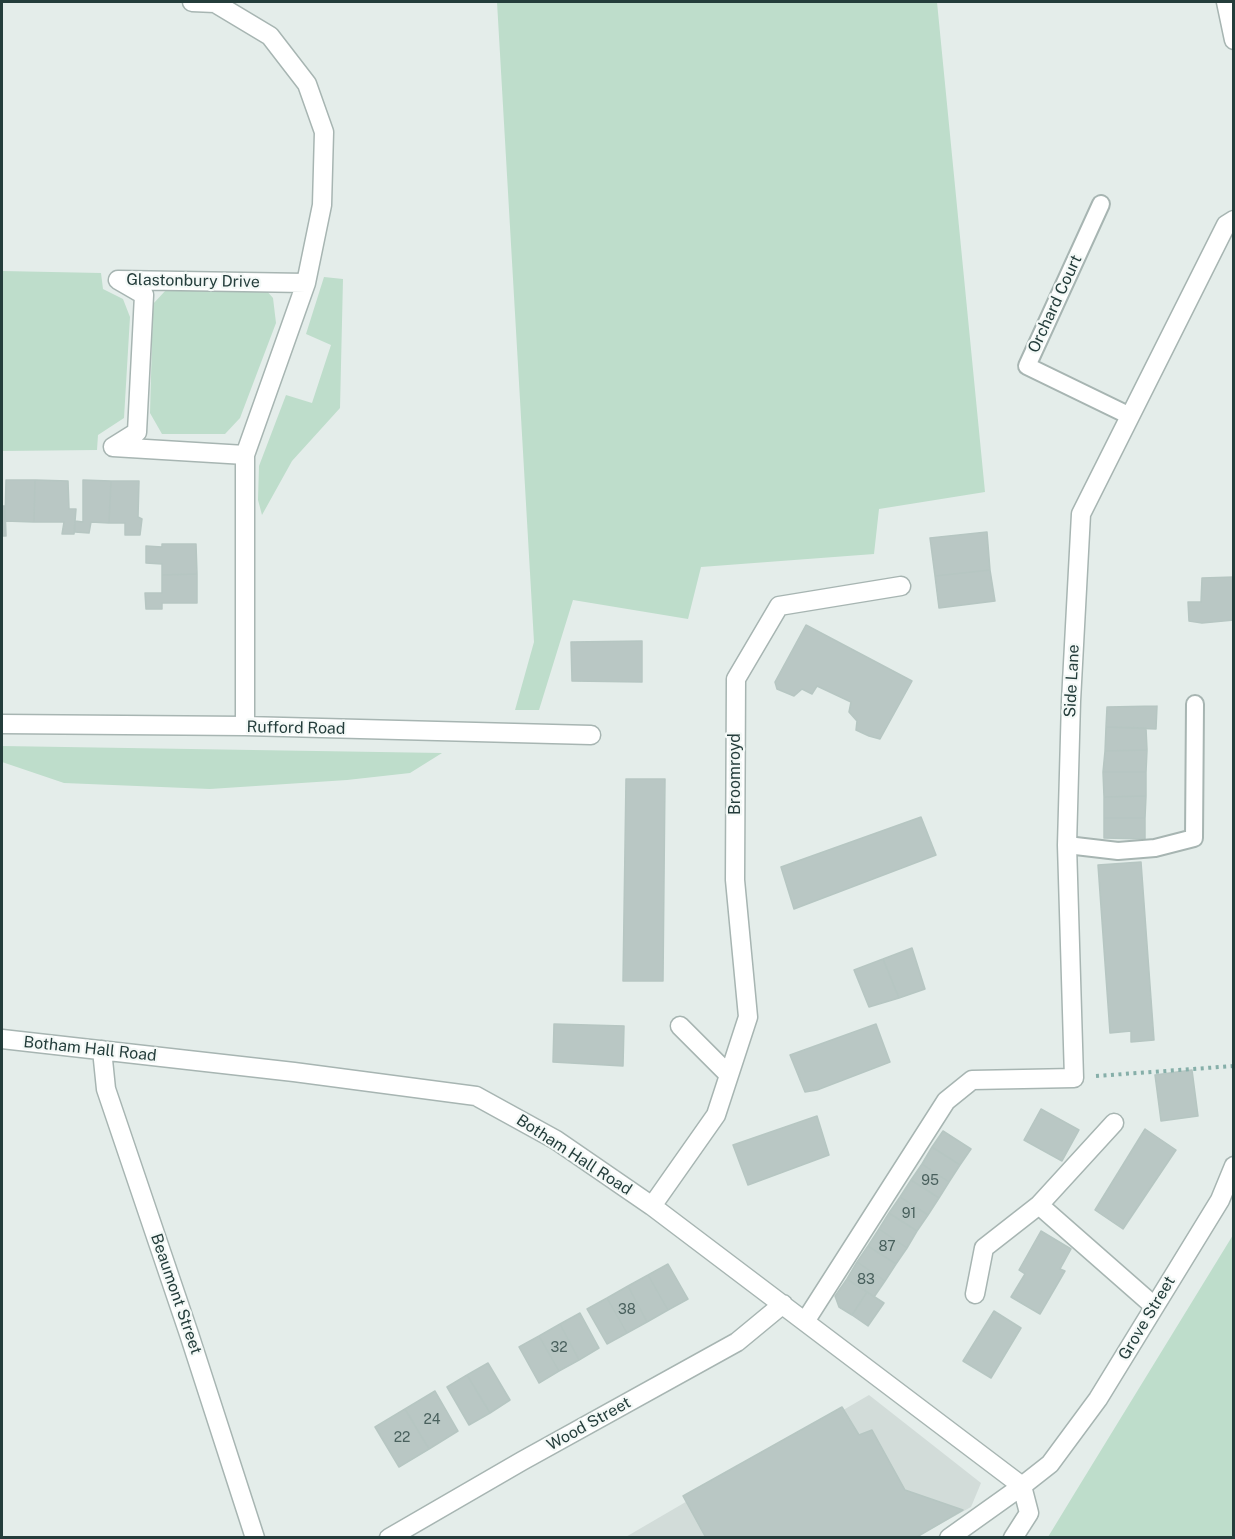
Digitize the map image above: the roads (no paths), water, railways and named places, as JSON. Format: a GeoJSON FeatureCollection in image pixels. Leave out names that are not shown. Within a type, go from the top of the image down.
{"type":"FeatureCollection","features":[{"type":"Feature","properties":{"kind":"street"},"geometry":{"type":"LineString","coordinates":[[192,2],[215,3],[270,36],[307,84],[324,132],[322,205],[306,283],[245,455],[245,726]]}},
{"type":"Feature","properties":{"kind":"street"},"geometry":{"type":"LineString","coordinates":[[1226,2],[1231,31]]}},
{"type":"Feature","properties":{"kind":"street","name":"Side Lane"},"geometry":{"type":"LineString","coordinates":[[806,1320],[946,1101],[972,1080],[1074,1078],[1067,845],[1071,690],[1081,514],[1226,225],[1233,220]]}},
{"type":"Feature","properties":{"kind":"street","name":"Glastonbury Drive"},"geometry":{"type":"LineString","coordinates":[[245,455],[113,447],[137,432],[144,295],[118,280],[306,283]]}},
{"type":"Feature","properties":{"kind":"street","name":"Broomroyd"},"geometry":{"type":"LineString","coordinates":[[652,1206],[716,1115],[748,1017],[735,880],[736,679],[779,606],[901,586]]}},
{"type":"Feature","properties":{"kind":"street","name":"Rufford Road"},"geometry":{"type":"LineString","coordinates":[[2,724],[245,726],[591,735]]}},
{"type":"Feature","properties":{"kind":"street"},"geometry":{"type":"LineString","coordinates":[[680,1026],[729,1075]]}},
{"type":"Feature","properties":{"kind":"street","name":"Botham Hall Road"},"geometry":{"type":"LineString","coordinates":[[2,1039],[294,1072],[477,1096],[556,1140],[652,1206],[806,1320],[1022,1486]]}},
{"type":"Feature","properties":{"kind":"street","name":"Beaumont Street"},"geometry":{"type":"LineString","coordinates":[[102,1050],[106,1089],[255,1538]]}},
{"type":"Feature","properties":{"kind":"street"},"geometry":{"type":"LineString","coordinates":[[975,1294],[984,1248],[1039,1205],[1114,1123]]}},
{"type":"Feature","properties":{"kind":"street","name":"Grove Street"},"geometry":{"type":"LineString","coordinates":[[949,1538],[1050,1464],[1098,1399],[1220,1200],[1233,1166]]}},
{"type":"Feature","properties":{"kind":"street"},"geometry":{"type":"LineString","coordinates":[[1039,1205],[1154,1306]]}},
{"type":"Feature","properties":{"kind":"street","name":"Wood Street"},"geometry":{"type":"LineString","coordinates":[[389,1538],[522,1461],[737,1342],[783,1304]]}},
{"type":"Feature","properties":{"kind":"street"},"geometry":{"type":"LineString","coordinates":[[1013,1538],[1029,1513],[1022,1486]]}},
{"type":"Feature","properties":{"kind":"lane","name":"Orchard Court"},"geometry":{"type":"LineString","coordinates":[[1101,204],[1027,366],[1130,416]]}},
{"type":"Feature","properties":{"kind":"lane"},"geometry":{"type":"LineString","coordinates":[[1067,845],[1118,851],[1155,848],[1194,838],[1195,704]]}}]}
